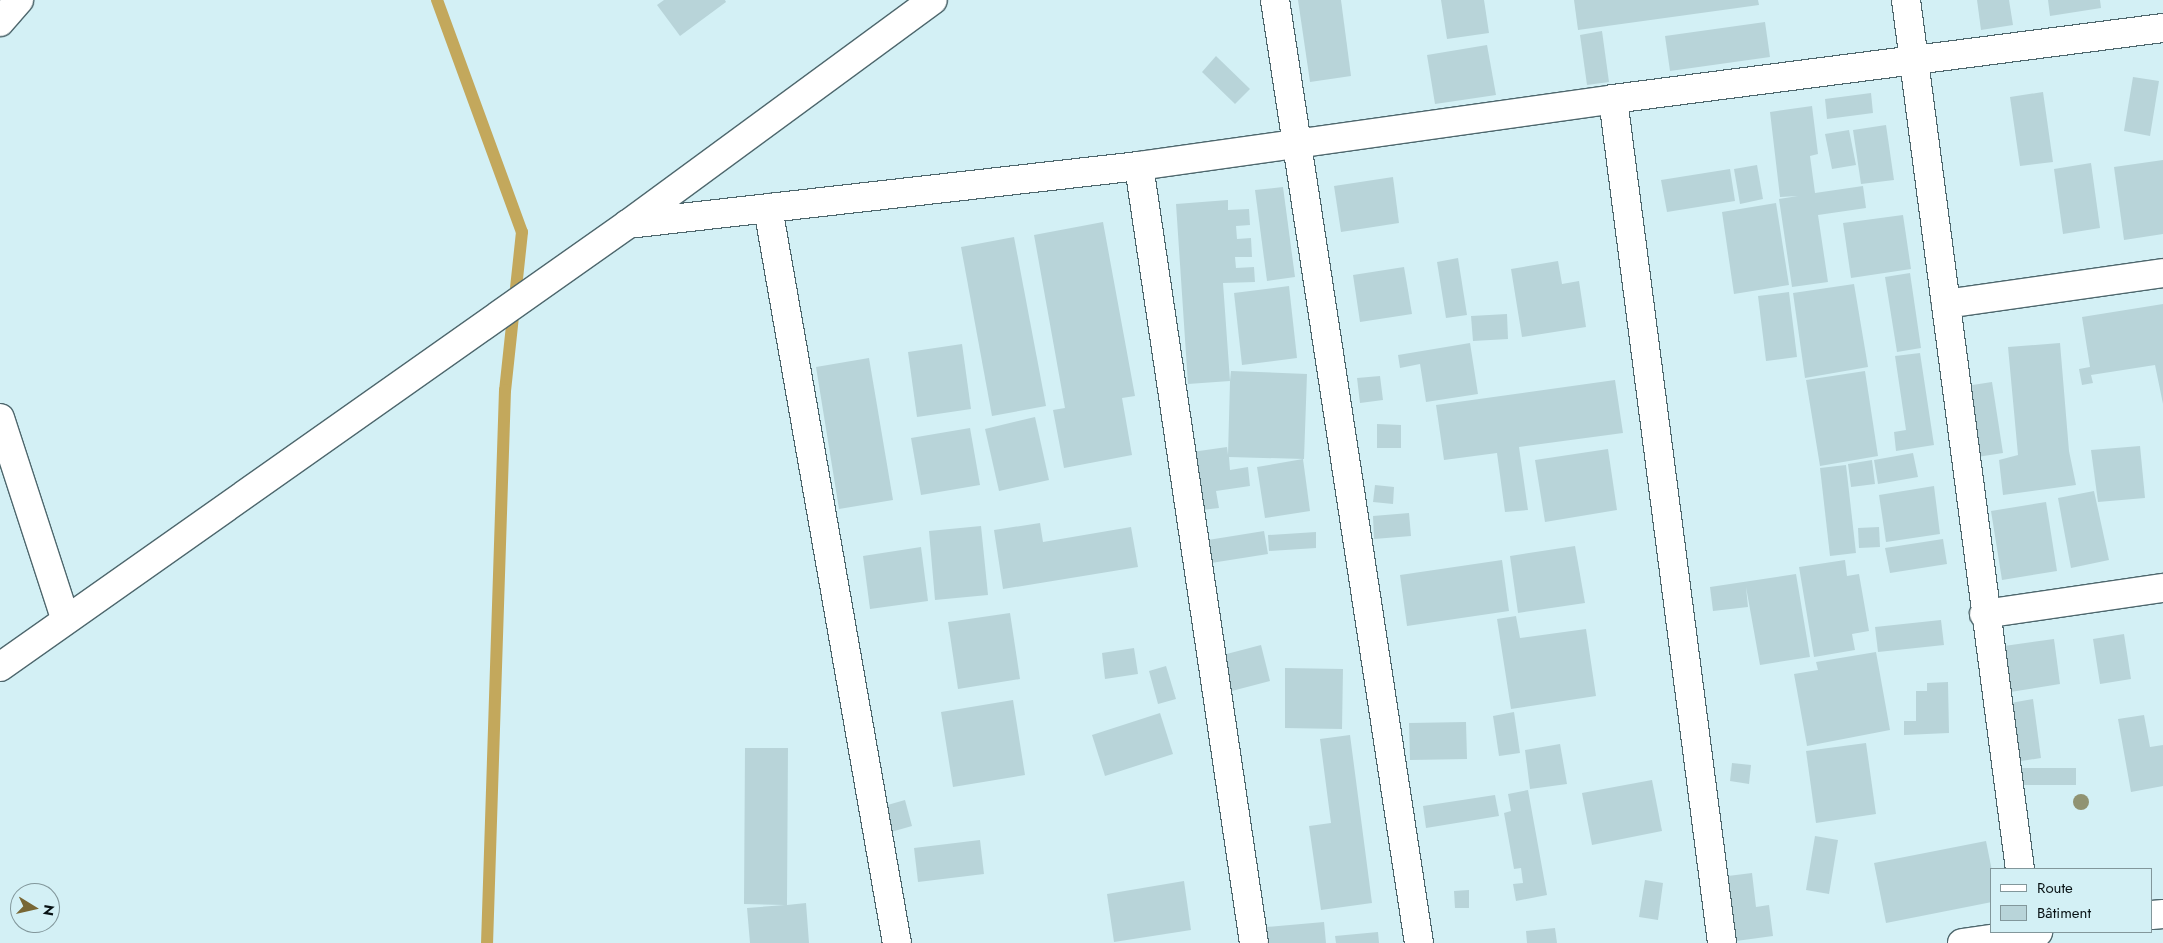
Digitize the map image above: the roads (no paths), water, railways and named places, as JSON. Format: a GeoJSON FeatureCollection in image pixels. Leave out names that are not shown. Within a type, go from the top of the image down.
{"type":"FeatureCollection","features":[{"type":"Feature","properties":{"kind":"street"},"geometry":{"type":"LineString","coordinates":[[0,22],[19,0]]}},
{"type":"Feature","properties":{"kind":"street"},"geometry":{"type":"LineString","coordinates":[[0,667],[65,618],[628,224],[933,0]]}},
{"type":"Feature","properties":{"kind":"street"},"geometry":{"type":"LineString","coordinates":[[1275,0],[1299,144],[1419,943]]}},
{"type":"Feature","properties":{"kind":"street"},"geometry":{"type":"LineString","coordinates":[[1906,0],[1916,62],[1984,614],[2020,868]]}},
{"type":"Feature","properties":{"kind":"street"},"geometry":{"type":"LineString","coordinates":[[628,224],[1139,166],[1613,99],[1916,62],[2163,28]]}},
{"type":"Feature","properties":{"kind":"street"},"geometry":{"type":"LineString","coordinates":[[1613,99],[1722,943]]}},
{"type":"Feature","properties":{"kind":"street"},"geometry":{"type":"LineString","coordinates":[[1139,166],[1254,943]]}},
{"type":"Feature","properties":{"kind":"street"},"geometry":{"type":"LineString","coordinates":[[768,208],[897,943]]}},
{"type":"Feature","properties":{"kind":"street"},"geometry":{"type":"LineString","coordinates":[[1946,304],[2163,273]]}},
{"type":"Feature","properties":{"kind":"street"},"geometry":{"type":"LineString","coordinates":[[0,418],[65,618]]}},
{"type":"Feature","properties":{"kind":"street"},"geometry":{"type":"LineString","coordinates":[[1984,614],[2163,588]]}},
{"type":"Feature","properties":{"kind":"street"},"geometry":{"type":"LineString","coordinates":[[1962,943],[2031,935]]}},
{"type":"Feature","properties":{"kind":"waterway"},"geometry":{"type":"LineString","coordinates":[[437,0],[522,232],[505,390],[487,943]]}}]}
